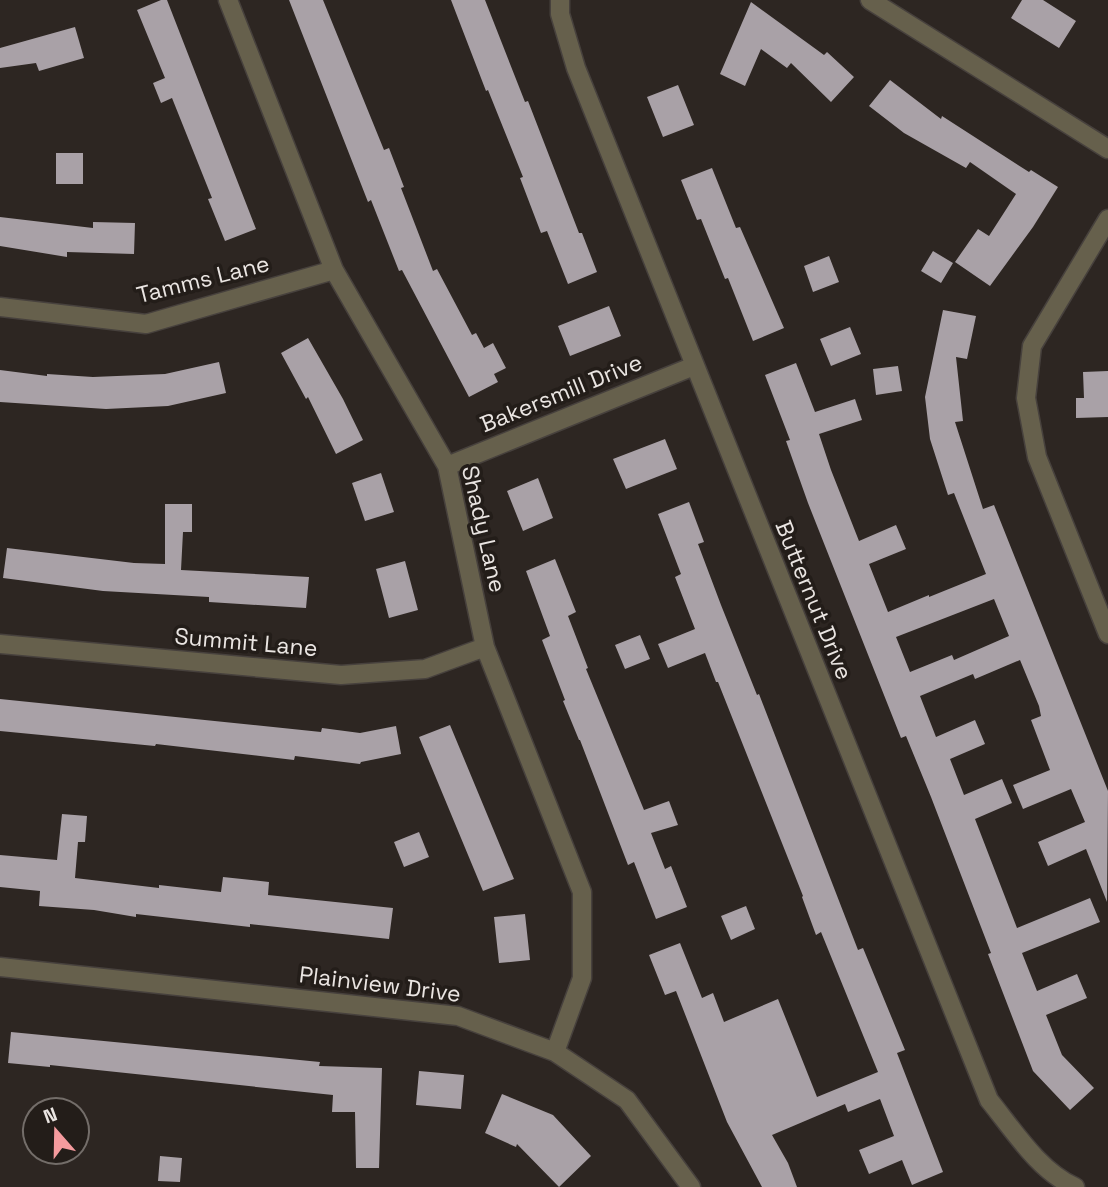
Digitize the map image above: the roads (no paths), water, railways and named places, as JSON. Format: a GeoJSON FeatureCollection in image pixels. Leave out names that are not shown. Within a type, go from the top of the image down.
{"type":"FeatureCollection","features":[{"type":"Feature","properties":{"kind":"street","name":"Shady Lane"},"geometry":{"type":"LineString","coordinates":[[228,0],[334,270],[447,466],[485,647],[582,892],[582,978],[555,1052]]}},
{"type":"Feature","properties":{"kind":"street","name":"Butternut Drive"},"geometry":{"type":"LineString","coordinates":[[560,0],[560,14],[576,68],[989,1100],[1057,1179],[1075,1187]]}},
{"type":"Feature","properties":{"kind":"street"},"geometry":{"type":"LineString","coordinates":[[870,0],[1108,149]]}},
{"type":"Feature","properties":{"kind":"street"},"geometry":{"type":"LineString","coordinates":[[1108,219],[1032,346],[1026,398],[1037,457],[1108,634]]}},
{"type":"Feature","properties":{"kind":"street","name":"Tamms Lane"},"geometry":{"type":"LineString","coordinates":[[0,307],[146,324],[334,270]]}},
{"type":"Feature","properties":{"kind":"street","name":"Bakersmill Drive"},"geometry":{"type":"LineString","coordinates":[[447,466],[694,366]]}},
{"type":"Feature","properties":{"kind":"street","name":"Summit Lane"},"geometry":{"type":"LineString","coordinates":[[0,644],[341,675],[425,669],[485,647]]}},
{"type":"Feature","properties":{"kind":"street","name":"Plainview Drive"},"geometry":{"type":"LineString","coordinates":[[0,967],[458,1016],[555,1052],[627,1100],[691,1187]]}}]}
